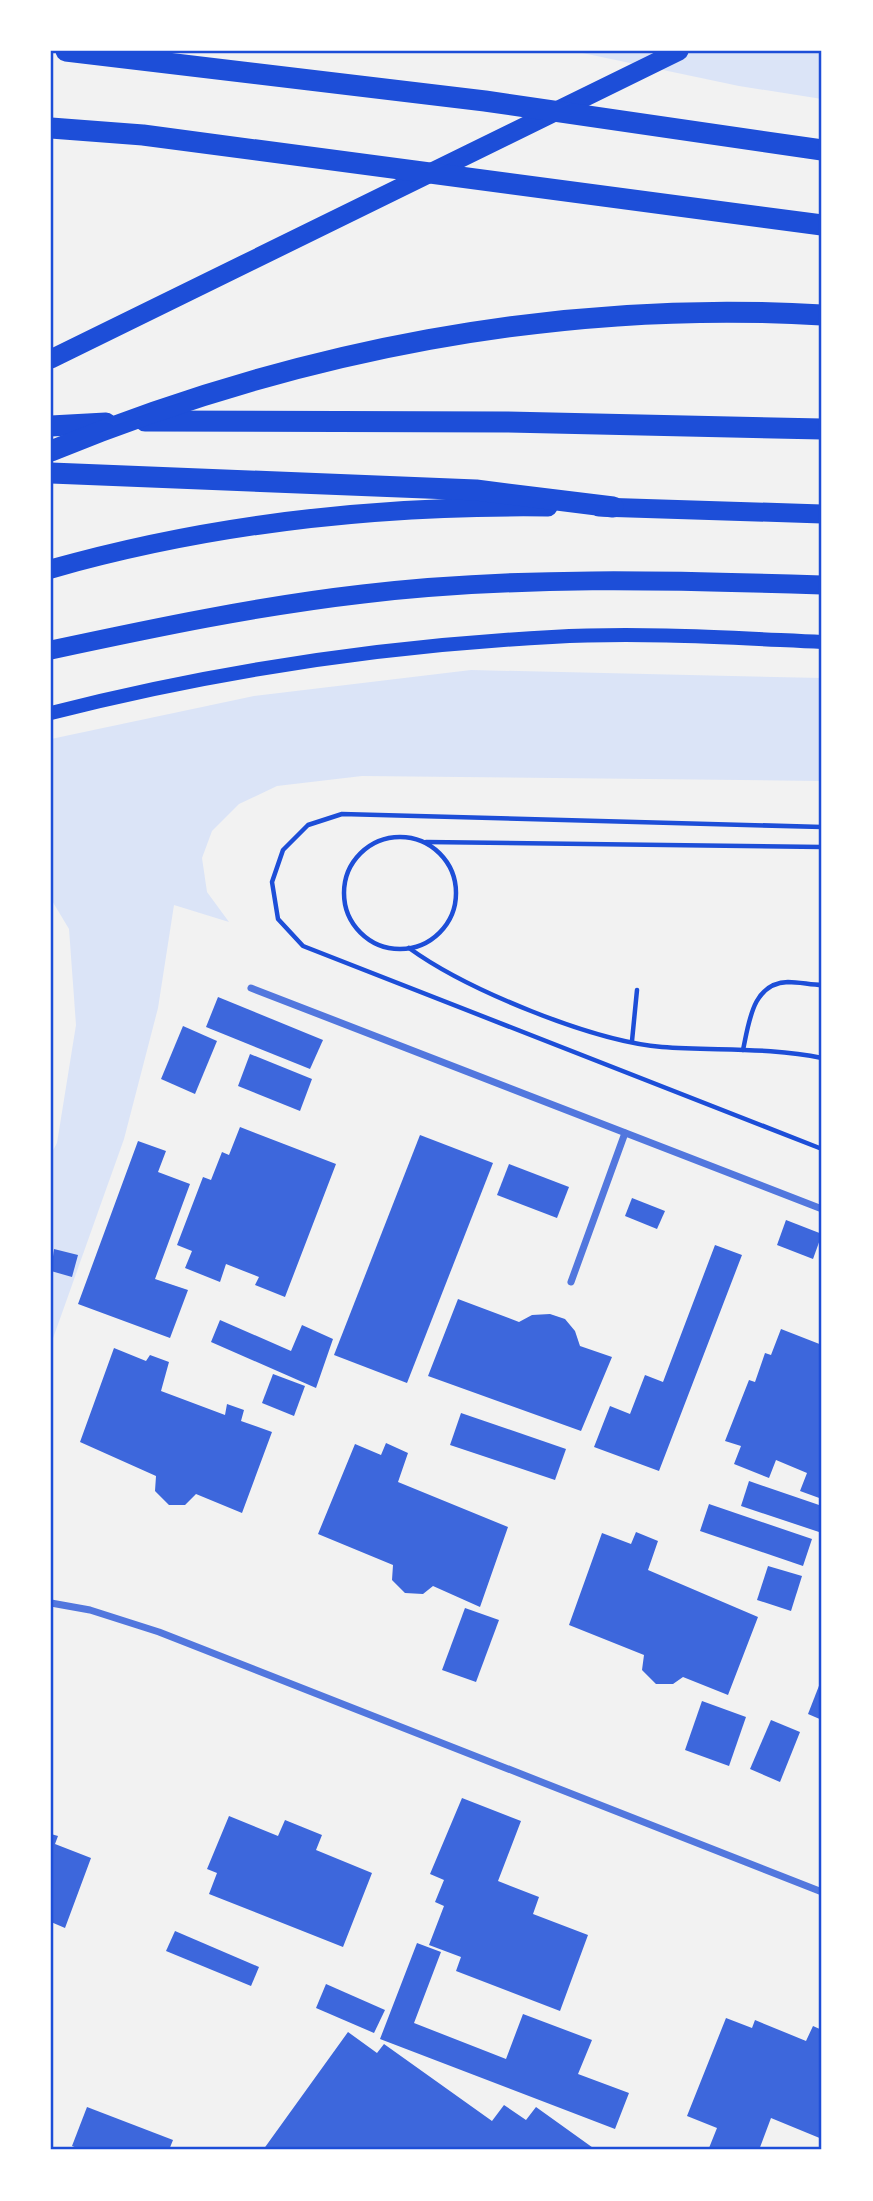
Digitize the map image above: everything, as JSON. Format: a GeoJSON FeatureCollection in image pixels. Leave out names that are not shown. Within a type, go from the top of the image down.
{"type":"FeatureCollection","features":[{"type":"Feature","properties":{"kind":"highway"},"geometry":{"type":"LineString","coordinates":[[66,51],[485,101],[822,150]]}},
{"type":"Feature","properties":{"kind":"highway"},"geometry":{"type":"LineString","coordinates":[[51,359],[679,51]]}},
{"type":"Feature","properties":{"kind":"highway"},"geometry":{"type":"LineString","coordinates":[[51,128],[143,135],[822,225]]}},
{"type":"Feature","properties":{"kind":"highway"},"geometry":{"type":"LineString","coordinates":[[51,451],[162,409],[251,381],[433,338],[620,314],[822,315]]}},
{"type":"Feature","properties":{"kind":"highway"},"geometry":{"type":"LineString","coordinates":[[51,426],[149,420],[507,422],[822,429]]}},
{"type":"Feature","properties":{"kind":"highway"},"geometry":{"type":"LineString","coordinates":[[51,473],[476,490],[613,507]]}},
{"type":"Feature","properties":{"kind":"highway"},"geometry":{"type":"LineString","coordinates":[[51,569],[173,538],[319,517],[416,509],[613,507],[822,514]]}},
{"type":"Feature","properties":{"kind":"highway"},"geometry":{"type":"LineString","coordinates":[[51,650],[279,605],[449,586],[623,580],[822,585]]}},
{"type":"Feature","properties":{"kind":"main road"},"geometry":{"type":"LineString","coordinates":[[51,713],[225,675],[446,644],[555,637],[665,635],[822,642]]}},
{"type":"Feature","properties":{"kind":"street"},"geometry":{"type":"LineString","coordinates":[[251,988],[822,1209]]}},
{"type":"Feature","properties":{"kind":"street"},"geometry":{"type":"LineString","coordinates":[[571,1282],[625,1133]]}},
{"type":"Feature","properties":{"kind":"street"},"geometry":{"type":"LineString","coordinates":[[51,1602],[90,1610],[159,1632],[822,1892]]}},
{"type":"Feature","properties":{"kind":"path"},"geometry":{"type":"LineString","coordinates":[[822,827],[342,814],[307,825],[283,850],[272,882],[278,919],[303,946],[822,1149]]}},
{"type":"Feature","properties":{"kind":"path"},"geometry":{"type":"LineString","coordinates":[[426,842],[440,853],[450,867],[456,883],[456,901],[451,918],[440,932],[426,943],[409,948],[375,943],[360,932],[350,919],[344,902],[344,884],[350,868],[360,854],[374,843],[391,838],[408,837],[426,842],[822,847]]}},
{"type":"Feature","properties":{"kind":"path"},"geometry":{"type":"LineString","coordinates":[[409,948],[434,966],[491,994],[591,1031],[659,1046],[788,1051],[822,1058]]}},
{"type":"Feature","properties":{"kind":"path"},"geometry":{"type":"LineString","coordinates":[[743,1050],[750,1014],[760,994],[787,982],[822,985]]}},
{"type":"Feature","properties":{"kind":"path"},"geometry":{"type":"LineString","coordinates":[[632,1041],[638,990]]}},
{"type":"Feature","properties":{"kind":"shaded area"},"geometry":{"type":"Polygon","coordinates":[[[573,51],[822,51],[822,99],[739,86],[573,51]]]}},
{"type":"Feature","properties":{"kind":"shaded area"},"geometry":{"type":"Polygon","coordinates":[[[471,670],[822,678],[822,781],[362,776],[277,786],[239,804],[212,831],[202,858],[207,892],[229,922],[174,905],[158,1008],[124,1139],[51,1344],[51,1154],[57,1143],[76,1025],[69,929],[51,899],[51,739],[254,696],[471,670]]]}},
{"type":"Feature","properties":{"kind":"building"},"geometry":{"type":"Polygon","coordinates":[[[218,997],[323,1040],[310,1069],[206,1027],[218,997]]]}},
{"type":"Feature","properties":{"kind":"building"},"geometry":{"type":"Polygon","coordinates":[[[183,1026],[217,1041],[195,1094],[161,1079],[183,1026]]]}},
{"type":"Feature","properties":{"kind":"building"},"geometry":{"type":"Polygon","coordinates":[[[250,1054],[312,1079],[300,1111],[238,1086],[250,1054]]]}},
{"type":"Feature","properties":{"kind":"building"},"geometry":{"type":"Polygon","coordinates":[[[240,1127],[336,1164],[285,1297],[255,1285],[259,1277],[226,1264],[220,1282],[185,1268],[192,1251],[177,1245],[203,1177],[211,1180],[222,1152],[229,1155],[240,1127]]]}},
{"type":"Feature","properties":{"kind":"building"},"geometry":{"type":"Polygon","coordinates":[[[420,1135],[493,1163],[407,1383],[334,1355],[420,1135]]]}},
{"type":"Feature","properties":{"kind":"building"},"geometry":{"type":"Polygon","coordinates":[[[138,1141],[166,1151],[158,1172],[190,1184],[155,1279],[188,1290],[170,1338],[78,1304],[138,1141]]]}},
{"type":"Feature","properties":{"kind":"building"},"geometry":{"type":"Polygon","coordinates":[[[509,1164],[569,1187],[557,1218],[497,1195],[509,1164]]]}},
{"type":"Feature","properties":{"kind":"building"},"geometry":{"type":"Polygon","coordinates":[[[632,1198],[665,1211],[657,1229],[625,1216],[632,1198]]]}},
{"type":"Feature","properties":{"kind":"building"},"geometry":{"type":"Polygon","coordinates":[[[786,1220],[822,1234],[813,1259],[777,1245],[786,1220]]]}},
{"type":"Feature","properties":{"kind":"building"},"geometry":{"type":"Polygon","coordinates":[[[715,1245],[742,1255],[659,1471],[594,1447],[610,1406],[630,1414],[645,1375],[663,1382],[715,1245]]]}},
{"type":"Feature","properties":{"kind":"building"},"geometry":{"type":"Polygon","coordinates":[[[54,1249],[78,1255],[72,1277],[51,1271],[54,1249]]]}},
{"type":"Feature","properties":{"kind":"building"},"geometry":{"type":"Polygon","coordinates":[[[458,1299],[519,1322],[532,1315],[550,1314],[565,1319],[575,1331],[580,1346],[612,1357],[581,1431],[428,1376],[458,1299]]]}},
{"type":"Feature","properties":{"kind":"building"},"geometry":{"type":"Polygon","coordinates":[[[220,1320],[291,1351],[302,1325],[333,1339],[316,1388],[211,1342],[220,1320]]]}},
{"type":"Feature","properties":{"kind":"building"},"geometry":{"type":"Polygon","coordinates":[[[781,1329],[822,1345],[822,1499],[800,1491],[807,1473],[776,1460],[769,1478],[734,1464],[741,1446],[725,1441],[749,1380],[755,1382],[765,1353],[771,1355],[781,1329]]]}},
{"type":"Feature","properties":{"kind":"building"},"geometry":{"type":"Polygon","coordinates":[[[114,1348],[146,1361],[150,1355],[169,1362],[161,1391],[225,1415],[227,1404],[244,1410],[241,1421],[272,1432],[242,1513],[196,1494],[185,1505],[169,1505],[155,1491],[156,1476],[80,1442],[114,1348]]]}},
{"type":"Feature","properties":{"kind":"building"},"geometry":{"type":"Polygon","coordinates":[[[273,1374],[305,1386],[294,1416],[262,1403],[273,1374]]]}},
{"type":"Feature","properties":{"kind":"building"},"geometry":{"type":"Polygon","coordinates":[[[461,1413],[566,1449],[555,1480],[450,1445],[461,1413]]]}},
{"type":"Feature","properties":{"kind":"building"},"geometry":{"type":"Polygon","coordinates":[[[386,1443],[408,1453],[398,1482],[508,1527],[480,1607],[433,1586],[423,1594],[405,1593],[392,1580],[393,1565],[318,1534],[355,1444],[381,1455],[386,1443]]]}},
{"type":"Feature","properties":{"kind":"building"},"geometry":{"type":"Polygon","coordinates":[[[749,1481],[822,1506],[822,1533],[741,1506],[749,1481]]]}},
{"type":"Feature","properties":{"kind":"building"},"geometry":{"type":"Polygon","coordinates":[[[709,1504],[812,1539],[803,1566],[700,1531],[709,1504]]]}},
{"type":"Feature","properties":{"kind":"building"},"geometry":{"type":"Polygon","coordinates":[[[636,1532],[658,1541],[648,1570],[758,1617],[728,1695],[683,1677],[673,1684],[656,1684],[642,1670],[644,1655],[569,1625],[602,1533],[631,1544],[636,1532]]]}},
{"type":"Feature","properties":{"kind":"building"},"geometry":{"type":"Polygon","coordinates":[[[768,1566],[802,1576],[791,1611],[757,1600],[768,1566]]]}},
{"type":"Feature","properties":{"kind":"building"},"geometry":{"type":"Polygon","coordinates":[[[465,1608],[499,1620],[476,1682],[442,1670],[465,1608]]]}},
{"type":"Feature","properties":{"kind":"building"},"geometry":{"type":"Polygon","coordinates":[[[822,1678],[822,1720],[808,1714],[822,1678]]]}},
{"type":"Feature","properties":{"kind":"building"},"geometry":{"type":"Polygon","coordinates":[[[702,1701],[746,1717],[729,1766],[685,1750],[702,1701]]]}},
{"type":"Feature","properties":{"kind":"building"},"geometry":{"type":"Polygon","coordinates":[[[771,1720],[800,1732],[780,1782],[750,1769],[771,1720]]]}},
{"type":"Feature","properties":{"kind":"building"},"geometry":{"type":"Polygon","coordinates":[[[462,1798],[521,1821],[498,1881],[539,1897],[533,1914],[588,1935],[560,2011],[456,1971],[461,1957],[429,1945],[444,1906],[435,1902],[444,1880],[430,1874],[462,1798]]]}},
{"type":"Feature","properties":{"kind":"building"},"geometry":{"type":"Polygon","coordinates":[[[229,1816],[278,1836],[285,1820],[322,1835],[316,1850],[372,1873],[343,1947],[209,1894],[217,1873],[207,1869],[229,1816]]]}},
{"type":"Feature","properties":{"kind":"building"},"geometry":{"type":"Polygon","coordinates":[[[51,1834],[58,1836],[55,1844],[91,1858],[65,1928],[51,1922],[51,1834]]]}},
{"type":"Feature","properties":{"kind":"building"},"geometry":{"type":"Polygon","coordinates":[[[175,1931],[259,1967],[251,1986],[166,1951],[175,1931]]]}},
{"type":"Feature","properties":{"kind":"building"},"geometry":{"type":"Polygon","coordinates":[[[417,1943],[441,1952],[414,2023],[506,2059],[523,2014],[592,2040],[578,2074],[629,2093],[615,2129],[380,2039],[417,1943]]]}},
{"type":"Feature","properties":{"kind":"building"},"geometry":{"type":"Polygon","coordinates":[[[326,1984],[385,2010],[374,2033],[316,2008],[326,1984]]]}},
{"type":"Feature","properties":{"kind":"building"},"geometry":{"type":"Polygon","coordinates":[[[726,2018],[752,2028],[755,2020],[806,2041],[813,2026],[822,2030],[822,2139],[771,2118],[759,2150],[709,2148],[717,2128],[687,2116],[726,2018]]]}},
{"type":"Feature","properties":{"kind":"building"},"geometry":{"type":"Polygon","coordinates":[[[348,2032],[377,2053],[384,2044],[492,2121],[504,2105],[526,2120],[536,2107],[596,2150],[263,2150],[348,2032]]]}},
{"type":"Feature","properties":{"kind":"building"},"geometry":{"type":"Polygon","coordinates":[[[87,2107],[173,2140],[169,2150],[82,2150],[72,2146],[87,2107]]]}}]}
